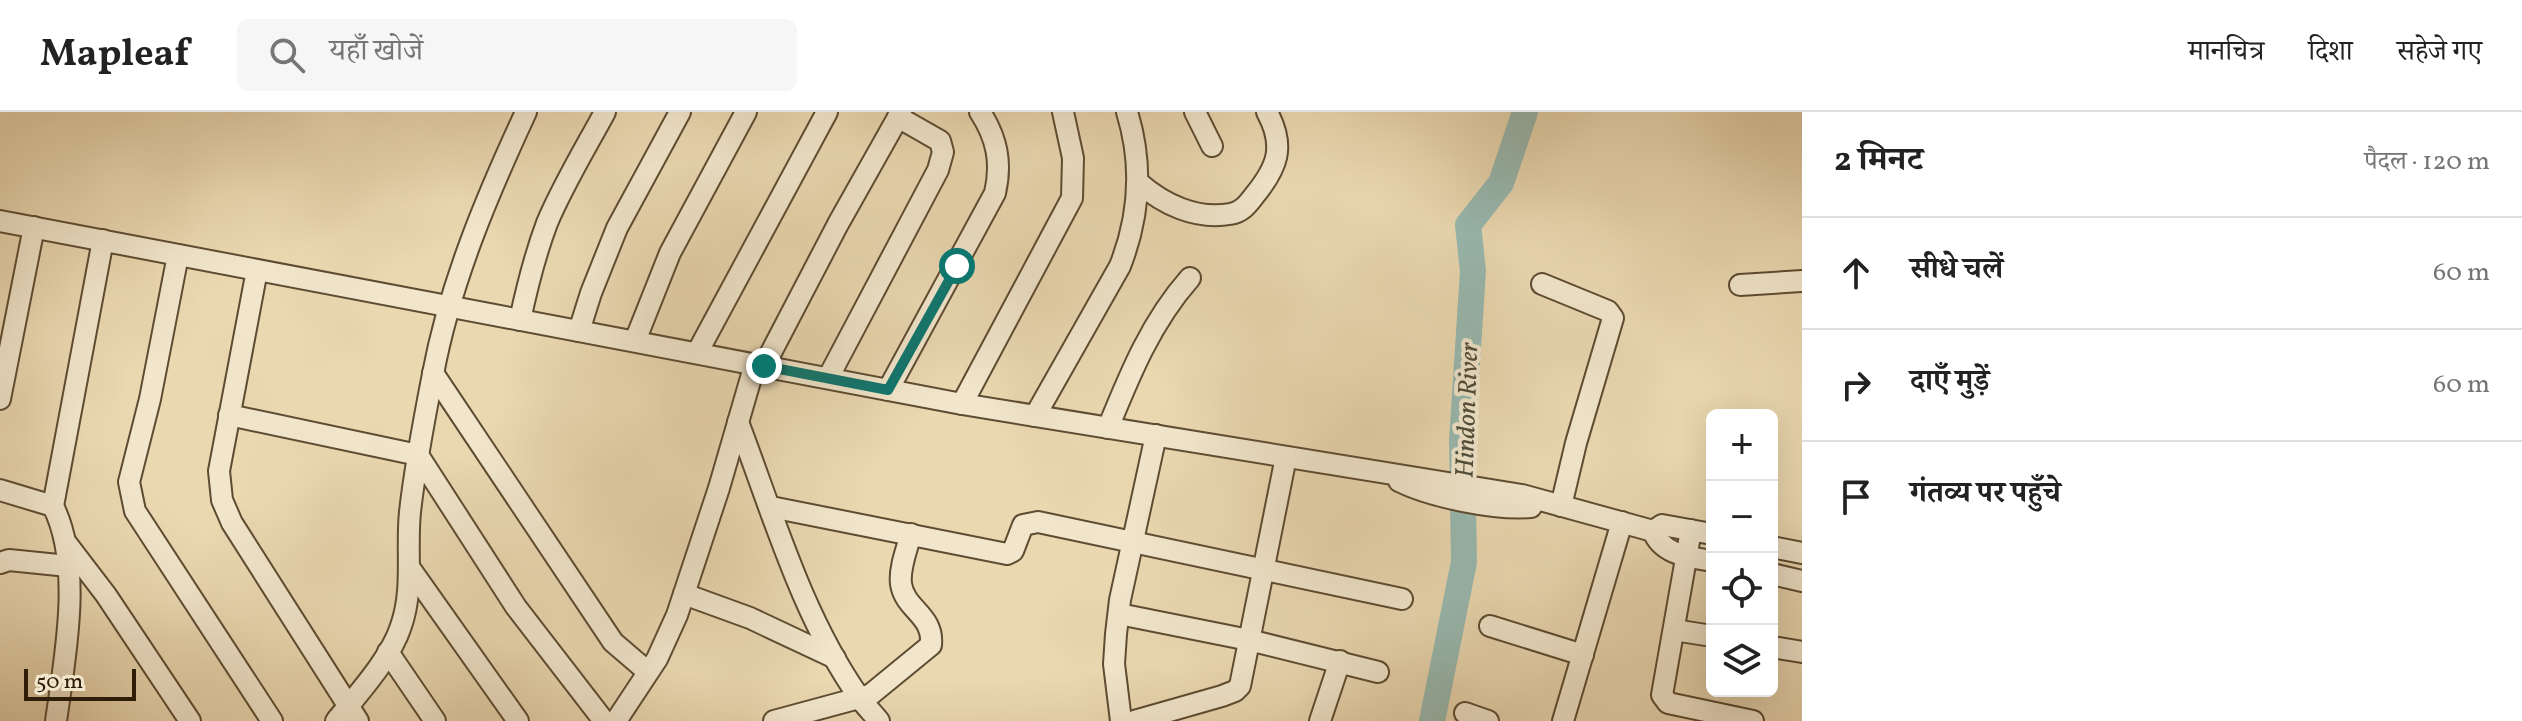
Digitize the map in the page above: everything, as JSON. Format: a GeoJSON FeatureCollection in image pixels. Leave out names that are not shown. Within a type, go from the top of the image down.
{"type":"FeatureCollection","features":[{"type":"Feature","properties":{"kind":"street"},"geometry":{"type":"LineString","coordinates":[[257,270],[219,471],[222,500],[232,523],[348,716],[388,652],[406,610],[409,515],[448,305],[480,216],[526,112]]}},
{"type":"Feature","properties":{"kind":"street"},"geometry":{"type":"LineString","coordinates":[[520,320],[531,269],[547,225],[561,192],[605,112]]}},
{"type":"Feature","properties":{"kind":"street"},"geometry":{"type":"LineString","coordinates":[[579,331],[617,228],[680,112]]}},
{"type":"Feature","properties":{"kind":"street"},"geometry":{"type":"LineString","coordinates":[[635,341],[670,253],[746,112]]}},
{"type":"Feature","properties":{"kind":"street"},"geometry":{"type":"LineString","coordinates":[[697,353],[827,112]]}},
{"type":"Feature","properties":{"kind":"street"},"geometry":{"type":"LineString","coordinates":[[888,390],[995,193],[1000,173],[999,151],[980,112]]}},
{"type":"Feature","properties":{"kind":"street"},"geometry":{"type":"LineString","coordinates":[[962,404],[1072,198],[1073,158],[1063,112]]}},
{"type":"Feature","properties":{"kind":"street"},"geometry":{"type":"LineString","coordinates":[[1035,416],[1120,266],[1135,219],[1139,183],[1127,112]]}},
{"type":"Feature","properties":{"kind":"street"},"geometry":{"type":"LineString","coordinates":[[1195,112],[1212,146]]}},
{"type":"Feature","properties":{"kind":"street"},"geometry":{"type":"LineString","coordinates":[[1139,183],[1168,205],[1186,210],[1220,215],[1243,210],[1270,176],[1277,161],[1273,126],[1267,112]]}},
{"type":"Feature","properties":{"kind":"street"},"geometry":{"type":"LineString","coordinates":[[229,415],[418,455],[516,607],[617,720],[657,659],[684,594],[759,365],[899,114],[940,141],[943,152],[938,170],[828,378]]}},
{"type":"Feature","properties":{"kind":"street"},"geometry":{"type":"LineString","coordinates":[[0,221],[962,404],[1382,471],[1498,506],[1555,504]]}},
{"type":"Feature","properties":{"kind":"street"},"geometry":{"type":"LineString","coordinates":[[0,399],[34,227]]}},
{"type":"Feature","properties":{"kind":"street"},"geometry":{"type":"LineString","coordinates":[[56,721],[67,631],[68,566],[65,541],[53,506],[103,240]]}},
{"type":"Feature","properties":{"kind":"street"},"geometry":{"type":"LineString","coordinates":[[178,255],[150,399],[129,482],[130,497],[135,511],[272,721]]}},
{"type":"Feature","properties":{"kind":"street"},"geometry":{"type":"LineString","coordinates":[[1108,428],[1145,342],[1190,278]]}},
{"type":"Feature","properties":{"kind":"street"},"geometry":{"type":"LineString","coordinates":[[1740,285],[1802,281]]}},
{"type":"Feature","properties":{"kind":"street"},"geometry":{"type":"LineString","coordinates":[[1542,284],[1608,311],[1613,318],[1555,504]]}},
{"type":"Feature","properties":{"kind":"street"},"geometry":{"type":"LineString","coordinates":[[433,373],[613,642],[648,672]]}},
{"type":"Feature","properties":{"kind":"street"},"geometry":{"type":"LineString","coordinates":[[738,422],[804,595],[835,658],[860,699],[879,721]]}},
{"type":"Feature","properties":{"kind":"street"},"geometry":{"type":"LineString","coordinates":[[1121,721],[1114,664],[1119,614],[1156,435]]}},
{"type":"Feature","properties":{"kind":"street"},"geometry":{"type":"LineString","coordinates":[[1134,721],[1235,691],[1240,686],[1286,457]]}},
{"type":"Feature","properties":{"kind":"street"},"geometry":{"type":"LineString","coordinates":[[1419,484],[1522,495],[1653,531],[1662,525],[1706,533]]}},
{"type":"Feature","properties":{"kind":"street"},"geometry":{"type":"LineString","coordinates":[[0,490],[53,506]]}},
{"type":"Feature","properties":{"kind":"street"},"geometry":{"type":"LineString","coordinates":[[771,507],[1007,554],[1013,551],[1023,525],[1038,522],[1402,599]]}},
{"type":"Feature","properties":{"kind":"street"},"geometry":{"type":"LineString","coordinates":[[1563,721],[1622,522]]}},
{"type":"Feature","properties":{"kind":"street"},"geometry":{"type":"LineString","coordinates":[[1691,530],[1662,688],[1664,701],[1753,721]]}},
{"type":"Feature","properties":{"kind":"street"},"geometry":{"type":"LineString","coordinates":[[1653,531],[1665,549],[1706,560]]}},
{"type":"Feature","properties":{"kind":"street"},"geometry":{"type":"LineString","coordinates":[[774,721],[870,695],[931,645],[929,625],[905,596],[901,586],[901,573],[911,534]]}},
{"type":"Feature","properties":{"kind":"street"},"geometry":{"type":"LineString","coordinates":[[65,541],[106,595],[190,721]]}},
{"type":"Feature","properties":{"kind":"street"},"geometry":{"type":"LineString","coordinates":[[1778,548],[1802,553]]}},
{"type":"Feature","properties":{"kind":"street"},"geometry":{"type":"LineString","coordinates":[[0,563],[9,560],[68,566]]}},
{"type":"Feature","properties":{"kind":"street"},"geometry":{"type":"LineString","coordinates":[[409,567],[518,721]]}},
{"type":"Feature","properties":{"kind":"street"},"geometry":{"type":"LineString","coordinates":[[1778,575],[1802,581]]}},
{"type":"Feature","properties":{"kind":"street"},"geometry":{"type":"LineString","coordinates":[[684,594],[750,618],[835,658]]}},
{"type":"Feature","properties":{"kind":"street"},"geometry":{"type":"LineString","coordinates":[[1119,614],[1249,640],[1378,672]]}},
{"type":"Feature","properties":{"kind":"street"},"geometry":{"type":"LineString","coordinates":[[1490,626],[1583,655]]}},
{"type":"Feature","properties":{"kind":"street"},"geometry":{"type":"LineString","coordinates":[[1674,630],[1706,635]]}},
{"type":"Feature","properties":{"kind":"street"},"geometry":{"type":"LineString","coordinates":[[1778,648],[1802,652]]}},
{"type":"Feature","properties":{"kind":"street"},"geometry":{"type":"LineString","coordinates":[[388,652],[435,721]]}},
{"type":"Feature","properties":{"kind":"street"},"geometry":{"type":"LineString","coordinates":[[1320,721],[1340,661]]}},
{"type":"Feature","properties":{"kind":"street"},"geometry":{"type":"LineString","coordinates":[[1465,713],[1488,721]]}},
{"type":"Feature","properties":{"kind":"waterway","name":"Hindon River"},"geometry":{"type":"LineString","coordinates":[[1432,721],[1464,562],[1462,440],[1473,271],[1468,225],[1501,183],[1525,112]]}},
{"type":"Feature","properties":{"kind":"route"},"geometry":{"type":"LineString","coordinates":[[764,366],[888,390],[957,266]]}}]}
